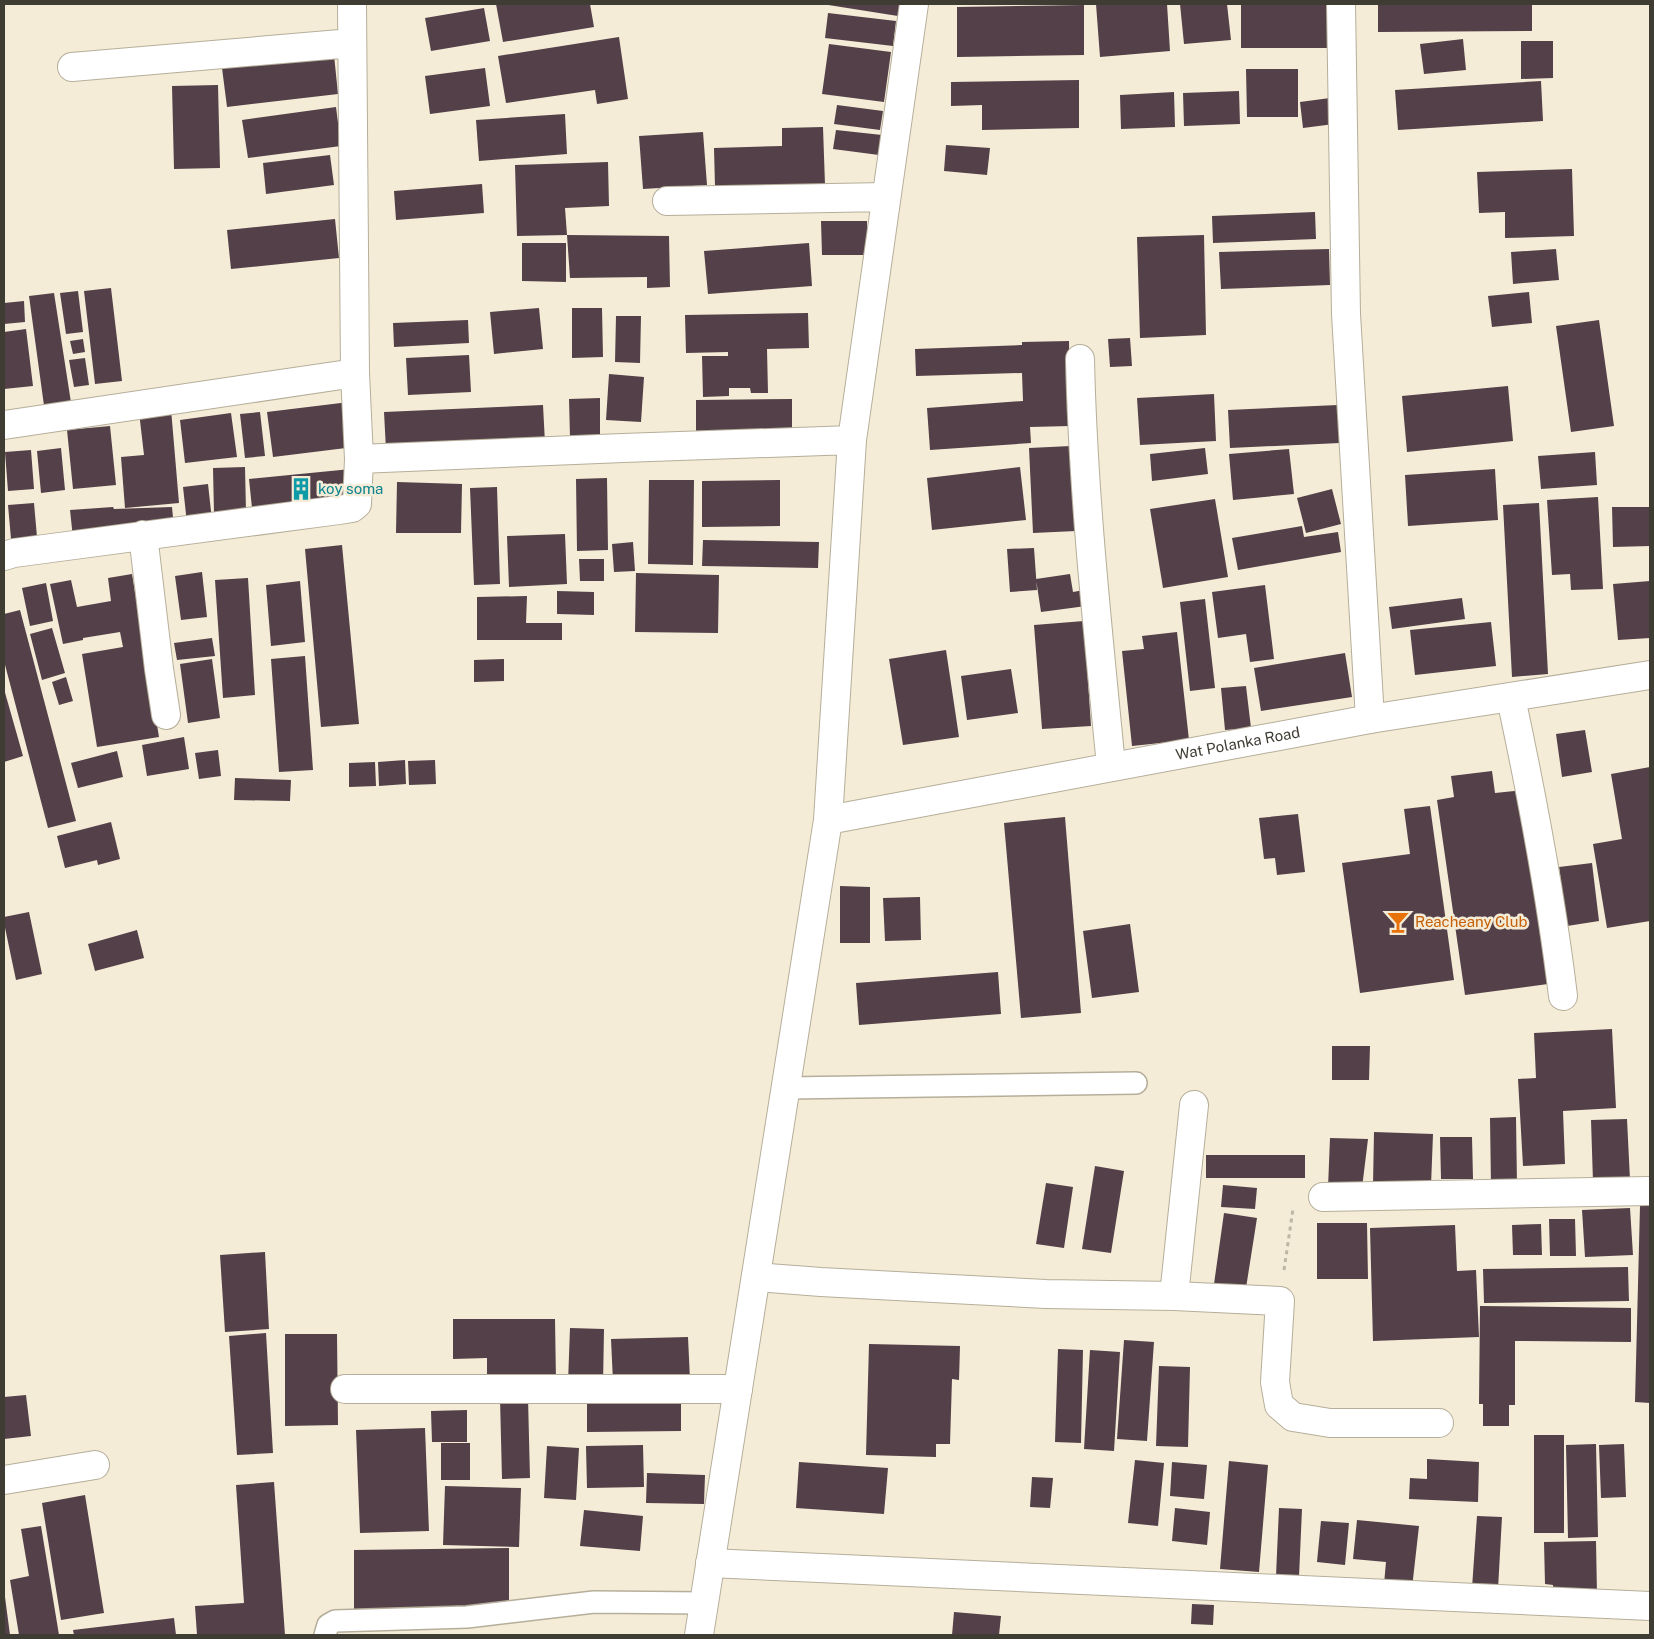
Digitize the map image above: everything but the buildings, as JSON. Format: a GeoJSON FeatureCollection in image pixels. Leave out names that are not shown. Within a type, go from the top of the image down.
{"type":"FeatureCollection","features":[{"type":"Feature","properties":{"kind":"street"},"geometry":{"type":"LineString","coordinates":[[4,556],[144,535],[352,508],[357,504],[359,459],[355,373],[352,4]]}},
{"type":"Feature","properties":{"kind":"street"},"geometry":{"type":"LineString","coordinates":[[699,1635],[828,820],[852,440],[914,4]]}},
{"type":"Feature","properties":{"kind":"street"},"geometry":{"type":"LineString","coordinates":[[1340,4],[1346,314],[1370,719]]}},
{"type":"Feature","properties":{"kind":"street"},"geometry":{"type":"LineString","coordinates":[[72,67],[352,43]]}},
{"type":"Feature","properties":{"kind":"street"},"geometry":{"type":"LineString","coordinates":[[667,201],[886,197]]}},
{"type":"Feature","properties":{"kind":"street"},"geometry":{"type":"LineString","coordinates":[[1080,359],[1087,500],[1111,766]]}},
{"type":"Feature","properties":{"kind":"street"},"geometry":{"type":"LineString","coordinates":[[4,425],[355,373]]}},
{"type":"Feature","properties":{"kind":"street"},"geometry":{"type":"LineString","coordinates":[[359,459],[604,448],[852,440]]}},
{"type":"Feature","properties":{"kind":"street"},"geometry":{"type":"LineString","coordinates":[[144,535],[166,715]]}},
{"type":"Feature","properties":{"kind":"street","name":"Wat Polanka Road"},"geometry":{"type":"LineString","coordinates":[[828,820],[1370,719],[1650,675]]}},
{"type":"Feature","properties":{"kind":"street"},"geometry":{"type":"LineString","coordinates":[[1510,698],[1530,786],[1563,996]]}},
{"type":"Feature","properties":{"kind":"street"},"geometry":{"type":"LineString","coordinates":[[1174,1296],[1194,1105]]}},
{"type":"Feature","properties":{"kind":"street"},"geometry":{"type":"LineString","coordinates":[[1324,1197],[1650,1191]]}},
{"type":"Feature","properties":{"kind":"street"},"geometry":{"type":"LineString","coordinates":[[756,1277],[1046,1294],[1174,1296],[1280,1301],[1275,1382],[1279,1405],[1293,1417],[1330,1423],[1439,1423]]}},
{"type":"Feature","properties":{"kind":"street"},"geometry":{"type":"LineString","coordinates":[[345,1389],[738,1389]]}},
{"type":"Feature","properties":{"kind":"street"},"geometry":{"type":"LineString","coordinates":[[4,1480],[95,1465]]}},
{"type":"Feature","properties":{"kind":"street"},"geometry":{"type":"LineString","coordinates":[[710,1563],[1650,1606]]}},
{"type":"Feature","properties":{"kind":"lane"},"geometry":{"type":"LineString","coordinates":[[786,1088],[1136,1083]]}},
{"type":"Feature","properties":{"kind":"lane"},"geometry":{"type":"LineString","coordinates":[[326,1635],[328,1625],[335,1621],[467,1617],[594,1602],[704,1603]]}},
{"type":"Feature","properties":{"kind":"path"},"geometry":{"type":"LineString","coordinates":[[1280,1301],[1294,1202],[1297,1199],[1324,1197]]}},
{"type":"Feature","properties":{"kind":"place","name":"koy soma"},"geometry":{"type":"Point","coordinates":[301,489]}},
{"type":"Feature","properties":{"kind":"place","name":"Reacheany Club"},"geometry":{"type":"Point","coordinates":[1398,922]}}]}
